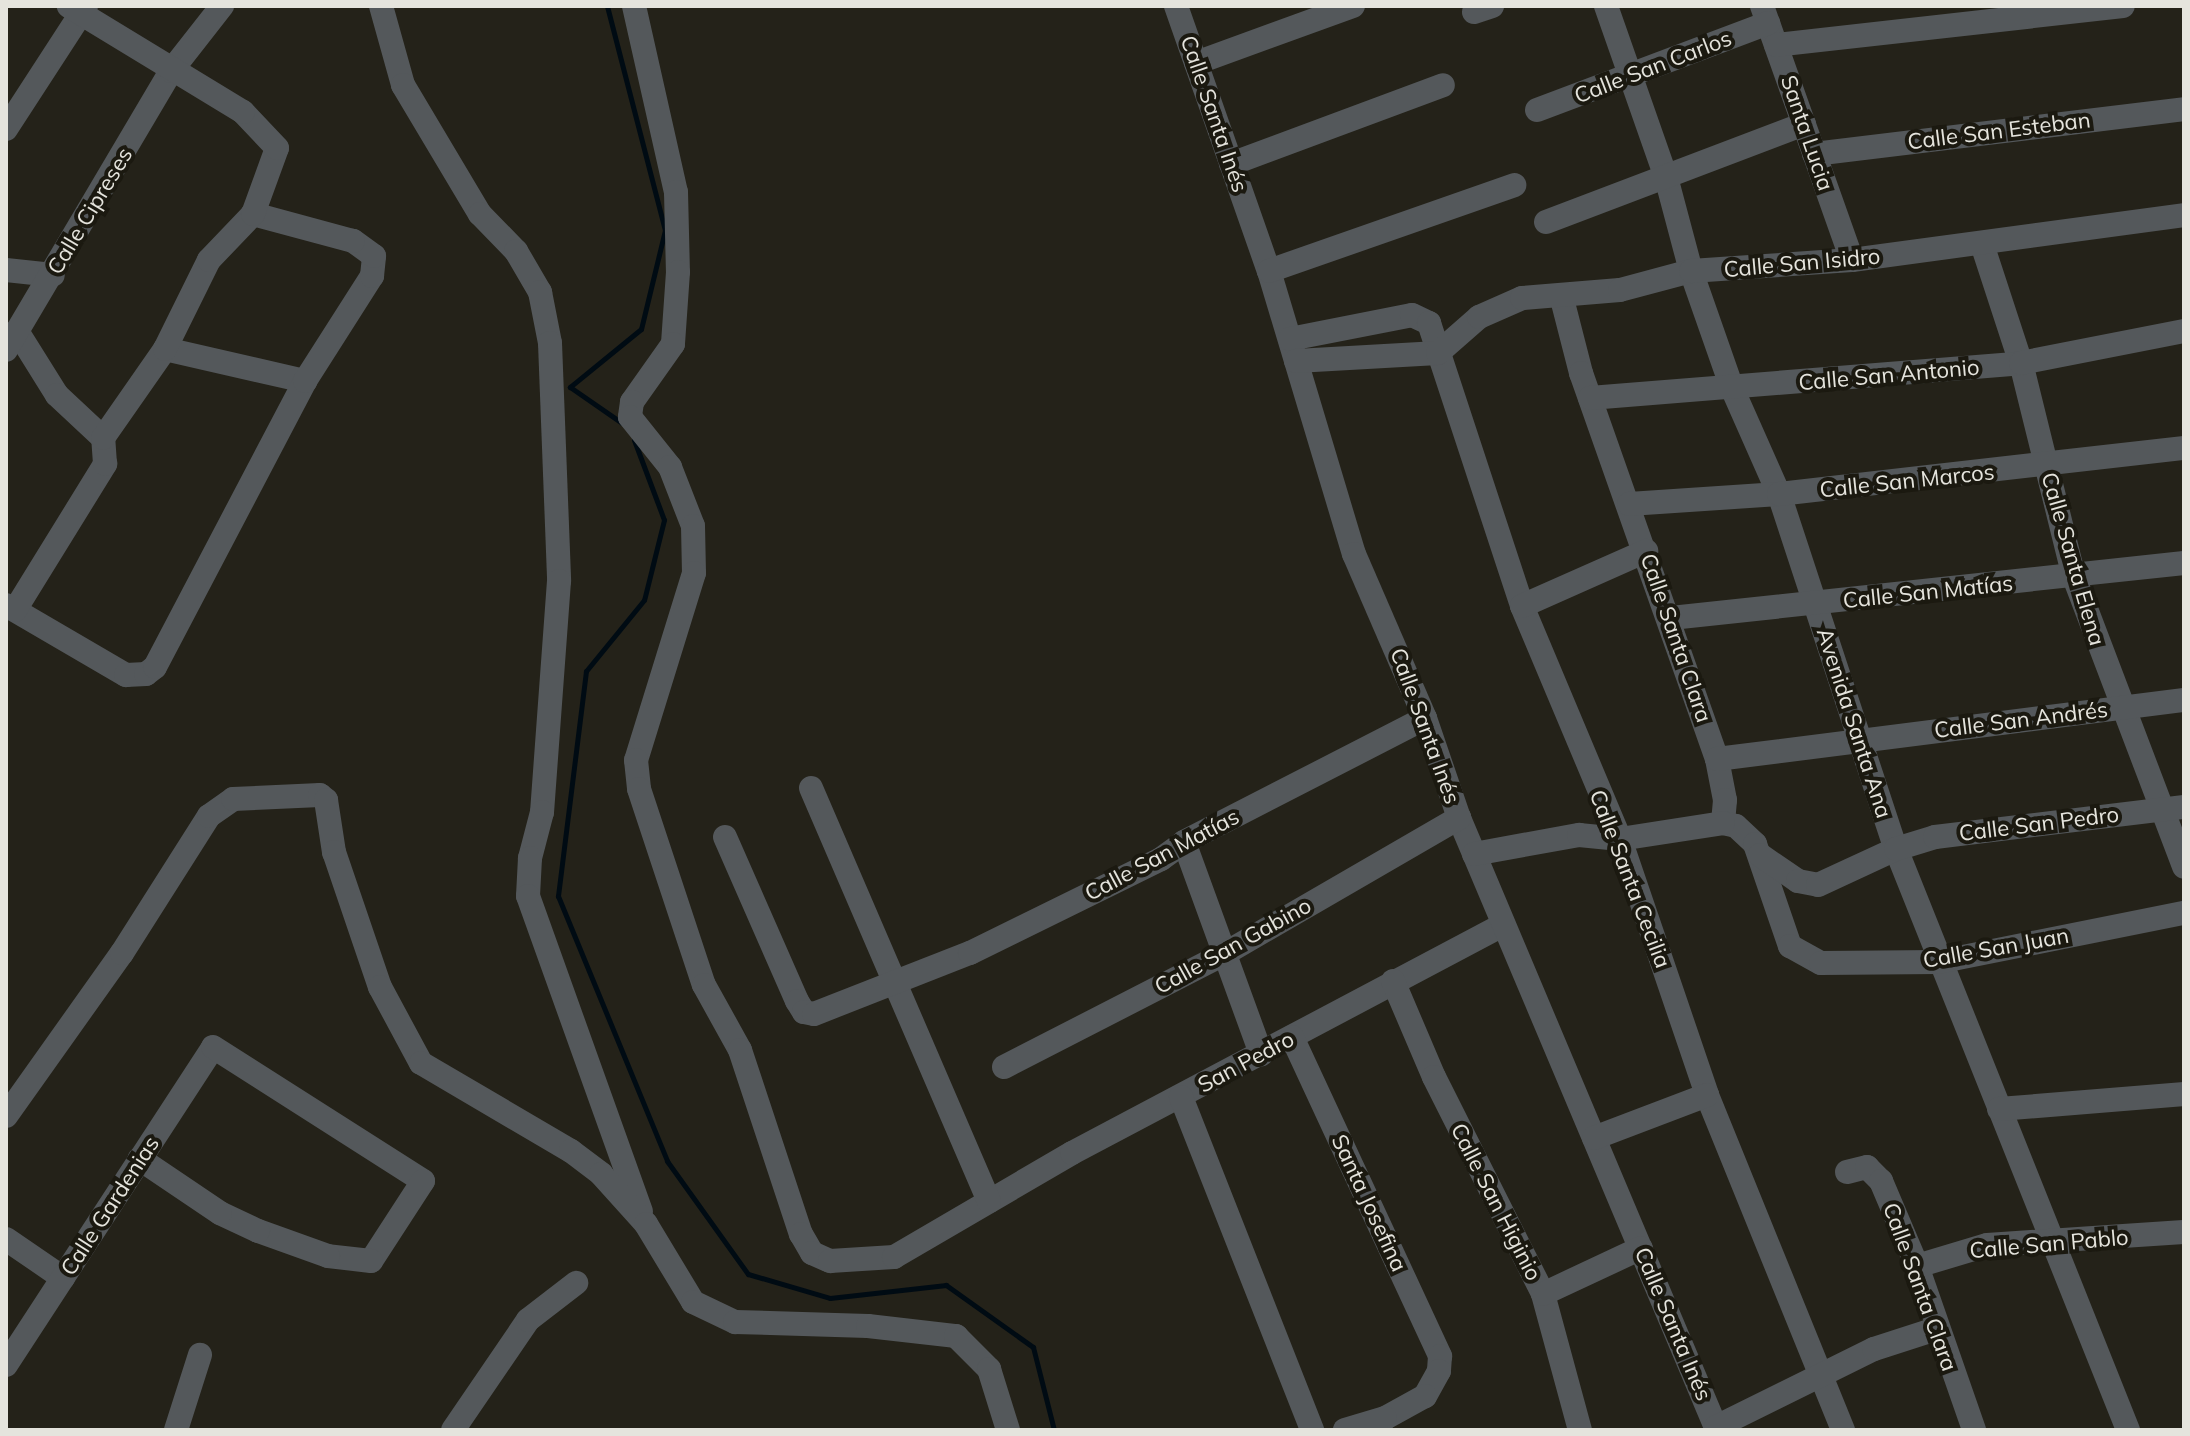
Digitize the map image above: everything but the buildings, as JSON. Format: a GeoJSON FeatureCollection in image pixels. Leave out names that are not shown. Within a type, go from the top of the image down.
{"type":"FeatureCollection","features":[{"type":"Feature","properties":{"kind":"street","name":"Calle Cipreses"},"geometry":{"type":"LineString","coordinates":[[12,340],[171,71],[222,6]]}},
{"type":"Feature","properties":{"kind":"street"},"geometry":{"type":"LineString","coordinates":[[381,6],[403,85],[480,214],[516,251],[540,292],[550,343],[559,581],[542,812],[530,858],[528,896],[646,1224],[684,1292],[715,1315],[735,1322],[868,1326],[956,1336],[989,1369],[1008,1430]]}},
{"type":"Feature","properties":{"kind":"street","name":"San Pedro"},"geometry":{"type":"LineString","coordinates":[[634,6],[676,192],[678,272],[673,344],[632,402],[630,417],[670,467],[693,526],[694,573],[636,760],[639,789],[704,985],[740,1050],[801,1234],[812,1253],[830,1261],[894,1257],[989,1201],[1393,981],[1503,925]]}},
{"type":"Feature","properties":{"kind":"street","name":"Calle Santa Inés"},"geometry":{"type":"LineString","coordinates":[[1176,6],[1269,271],[1340,516],[1425,718],[1459,818],[1503,925],[1717,1429]]}},
{"type":"Feature","properties":{"kind":"street"},"geometry":{"type":"LineString","coordinates":[[1196,63],[1353,6]]}},
{"type":"Feature","properties":{"kind":"street","name":"Avenida Santa Ana"},"geometry":{"type":"LineString","coordinates":[[1606,6],[1666,177],[1691,271],[1732,388],[1779,494],[1857,740],[1896,849],[1938,962],[2128,1430]]}},
{"type":"Feature","properties":{"kind":"street","name":"Calle San Carlos"},"geometry":{"type":"LineString","coordinates":[[1537,110],[1769,24],[2123,6]]}},
{"type":"Feature","properties":{"kind":"street"},"geometry":{"type":"LineString","coordinates":[[6,129],[78,9],[171,71],[243,112],[270,136],[275,160],[253,214],[209,260],[165,349],[103,438],[105,464],[11,607],[126,675],[146,674],[175,635],[305,381],[372,276],[374,256],[353,241],[253,214]]}},
{"type":"Feature","properties":{"kind":"street","name":"Santa Lucia"},"geometry":{"type":"LineString","coordinates":[[1769,24],[1852,260]]}},
{"type":"Feature","properties":{"kind":"street"},"geometry":{"type":"LineString","coordinates":[[1231,164],[1443,85]]}},
{"type":"Feature","properties":{"kind":"street","name":"Calle San Esteban"},"geometry":{"type":"LineString","coordinates":[[1814,154],[2184,109]]}},
{"type":"Feature","properties":{"kind":"street"},"geometry":{"type":"LineString","coordinates":[[1546,222],[1804,124]]}},
{"type":"Feature","properties":{"kind":"street"},"geometry":{"type":"LineString","coordinates":[[1269,271],[1514,185]]}},
{"type":"Feature","properties":{"kind":"street","name":"Calle San Isidro"},"geometry":{"type":"LineString","coordinates":[[1438,353],[1479,317],[1522,298],[1620,290],[1691,271],[1852,260],[2184,215]]}},
{"type":"Feature","properties":{"kind":"street","name":"Calle Santa Elena"},"geometry":{"type":"LineString","coordinates":[[1982,244],[2021,363],[2074,577],[2120,708],[2172,808],[2184,867]]}},
{"type":"Feature","properties":{"kind":"street"},"geometry":{"type":"LineString","coordinates":[[6,270],[53,275]]}},
{"type":"Feature","properties":{"kind":"street","name":"Calle Santa Clara"},"geometry":{"type":"LineString","coordinates":[[1561,295],[1590,398],[1671,618],[1717,759],[1723,823]]}},
{"type":"Feature","properties":{"kind":"street","name":"Calle Santa Cecilia"},"geometry":{"type":"LineString","coordinates":[[1293,350],[1412,315],[1429,323],[1522,606],[1620,839],[1707,1095],[1843,1430]]}},
{"type":"Feature","properties":{"kind":"street","name":"Calle San Antonio"},"geometry":{"type":"LineString","coordinates":[[1590,398],[2021,363],[2184,331]]}},
{"type":"Feature","properties":{"kind":"street"},"geometry":{"type":"LineString","coordinates":[[12,340],[57,395],[103,438]]}},
{"type":"Feature","properties":{"kind":"street"},"geometry":{"type":"LineString","coordinates":[[165,349],[305,381]]}},
{"type":"Feature","properties":{"kind":"street"},"geometry":{"type":"LineString","coordinates":[[1293,350],[1438,353]]}},
{"type":"Feature","properties":{"kind":"street"},"geometry":{"type":"LineString","coordinates":[[73,408],[98,415],[133,394]]}},
{"type":"Feature","properties":{"kind":"street","name":"Calle San Marcos"},"geometry":{"type":"LineString","coordinates":[[1629,504],[1779,494],[2184,448]]}},
{"type":"Feature","properties":{"kind":"street"},"geometry":{"type":"LineString","coordinates":[[1522,606],[1646,551]]}},
{"type":"Feature","properties":{"kind":"street","name":"Calle San Matías"},"geometry":{"type":"LineString","coordinates":[[1671,618],[2184,563]]}},
{"type":"Feature","properties":{"kind":"street","name":"Calle San Andrés"},"geometry":{"type":"LineString","coordinates":[[1857,740],[2184,700]]}},
{"type":"Feature","properties":{"kind":"street","name":"Calle San Matías"},"geometry":{"type":"LineString","coordinates":[[725,837],[804,1012],[814,1014],[896,985],[1161,859],[1184,842],[1425,718]]}},
{"type":"Feature","properties":{"kind":"street"},"geometry":{"type":"LineString","coordinates":[[1717,759],[1857,740]]}},
{"type":"Feature","properties":{"kind":"street"},"geometry":{"type":"LineString","coordinates":[[811,788],[989,1201]]}},
{"type":"Feature","properties":{"kind":"street"},"geometry":{"type":"LineString","coordinates":[[6,1116],[122,953],[209,816],[233,799],[311,793],[326,800],[334,852],[380,987],[421,1063],[571,1151],[646,1224]]}},
{"type":"Feature","properties":{"kind":"street","name":"Calle San Pedro"},"geometry":{"type":"LineString","coordinates":[[1760,855],[1798,881],[1818,885],[1896,849],[1982,829],[2172,808]]}},
{"type":"Feature","properties":{"kind":"street","name":"Calle San Gabino"},"geometry":{"type":"LineString","coordinates":[[1004,1067],[1224,954],[1459,818]]}},
{"type":"Feature","properties":{"kind":"street"},"geometry":{"type":"LineString","coordinates":[[1474,854],[1579,835],[1620,839],[1723,823],[1748,834],[1760,855]]}},
{"type":"Feature","properties":{"kind":"street"},"geometry":{"type":"LineString","coordinates":[[1184,842],[1261,1054]]}},
{"type":"Feature","properties":{"kind":"street","name":"Calle San Juan"},"geometry":{"type":"LineString","coordinates":[[1760,855],[1790,946],[1821,963],[1938,962],[2184,913]]}},
{"type":"Feature","properties":{"kind":"street","name":"Calle San Higinio"},"geometry":{"type":"LineString","coordinates":[[1393,981],[1434,1077],[1543,1294],[1580,1430]]}},
{"type":"Feature","properties":{"kind":"street","name":"Santa Josefina"},"geometry":{"type":"LineString","coordinates":[[1292,1037],[1440,1356],[1439,1371],[1425,1396],[1385,1418],[1345,1430]]}},
{"type":"Feature","properties":{"kind":"street","name":"Calle Gardenias"},"geometry":{"type":"LineString","coordinates":[[6,1365],[63,1278],[140,1159],[213,1047],[423,1181],[371,1261],[328,1256],[258,1231],[220,1213],[140,1159]]}},
{"type":"Feature","properties":{"kind":"street"},"geometry":{"type":"LineString","coordinates":[[1999,1109],[2184,1094]]}},
{"type":"Feature","properties":{"kind":"street"},"geometry":{"type":"LineString","coordinates":[[1594,1138],[1707,1095]]}},
{"type":"Feature","properties":{"kind":"street"},"geometry":{"type":"LineString","coordinates":[[1181,1097],[1312,1430]]}},
{"type":"Feature","properties":{"kind":"street","name":"Calle Santa Clara"},"geometry":{"type":"LineString","coordinates":[[1847,1172],[1867,1167],[1875,1173],[1917,1266],[1936,1329],[1974,1430]]}},
{"type":"Feature","properties":{"kind":"street","name":"Calle San Pablo"},"geometry":{"type":"LineString","coordinates":[[1917,1266],[1987,1245],[2051,1244],[2184,1232]]}},
{"type":"Feature","properties":{"kind":"street"},"geometry":{"type":"LineString","coordinates":[[6,1239],[63,1278]]}},
{"type":"Feature","properties":{"kind":"street"},"geometry":{"type":"LineString","coordinates":[[1543,1294],[1641,1248]]}},
{"type":"Feature","properties":{"kind":"street"},"geometry":{"type":"LineString","coordinates":[[453,1430],[528,1320],[576,1283]]}},
{"type":"Feature","properties":{"kind":"street"},"geometry":{"type":"LineString","coordinates":[[1717,1429],[1874,1349],[1936,1329]]}},
{"type":"Feature","properties":{"kind":"street"},"geometry":{"type":"LineString","coordinates":[[176,1430],[200,1355]]}},
{"type":"Feature","properties":{"kind":"waterway"},"geometry":{"type":"LineString","coordinates":[[607,6],[665,230],[641,329],[570,387],[622,423]]}},
{"type":"Feature","properties":{"kind":"waterway"},"geometry":{"type":"LineString","coordinates":[[634,440],[664,520],[644,600],[586,671],[558,896],[667,1161],[748,1274],[830,1298],[946,1285],[1033,1347],[1054,1430]]}}]}
